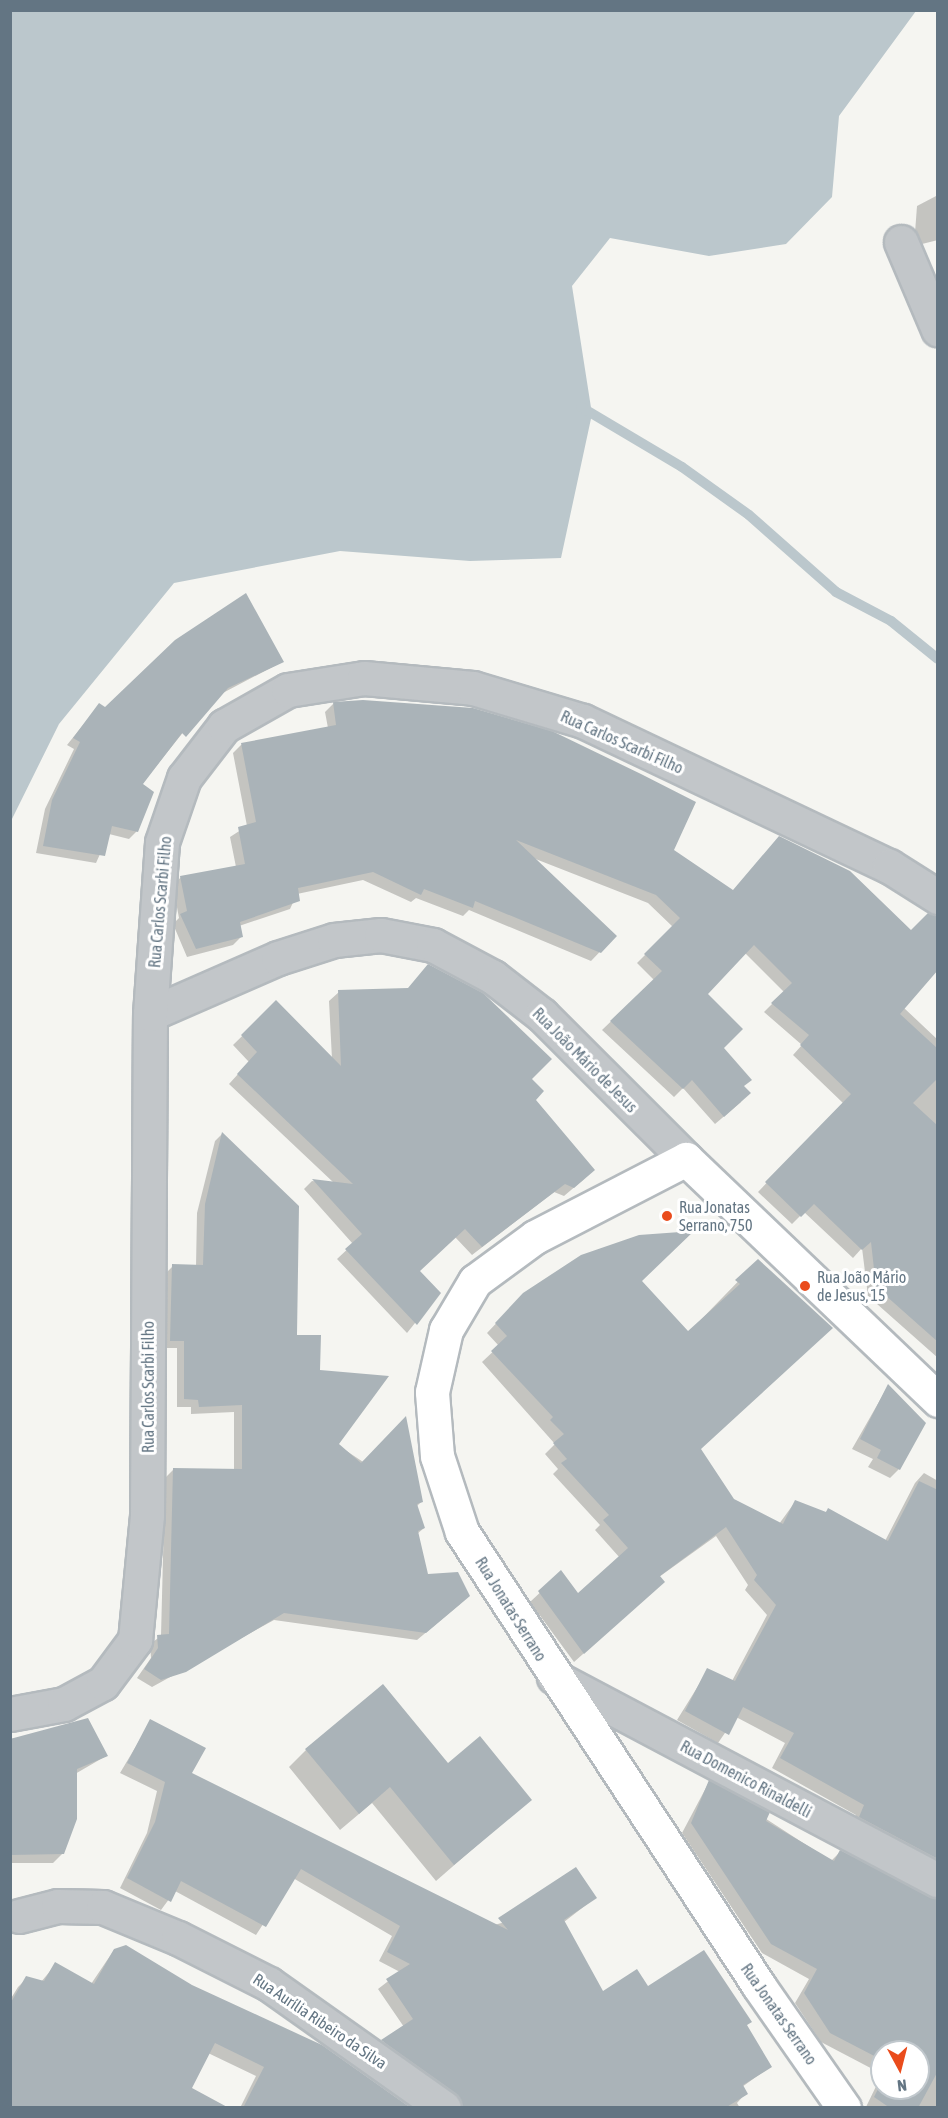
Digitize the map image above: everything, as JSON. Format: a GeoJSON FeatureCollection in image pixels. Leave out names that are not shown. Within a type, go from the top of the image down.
{"type":"FeatureCollection","features":[{"type":"Feature","properties":{"kind":"street"},"geometry":{"type":"LineString","coordinates":[[901,242],[938,329]]}},
{"type":"Feature","properties":{"kind":"street","name":"Rua Carlos Scarbi Filho"},"geometry":{"type":"LineString","coordinates":[[10,1714],[64,1704],[103,1683],[135,1640],[147,1515],[150,1014],[162,842],[184,778],[224,726],[288,690],[364,678],[473,688],[583,721],[889,866],[938,897]]}},
{"type":"Feature","properties":{"kind":"street","name":"Rua João Mário de Jesus"},"geometry":{"type":"LineString","coordinates":[[150,1014],[278,958],[334,940],[381,935],[433,945],[493,977],[542,1015],[686,1159],[938,1400]]}},
{"type":"Feature","properties":{"kind":"street","name":"Rua Jonatas Serrano"},"geometry":{"type":"LineString","coordinates":[[686,1159],[535,1237],[475,1281],[446,1330],[432,1392],[437,1456],[462,1532],[554,1677],[844,2108]]}},
{"type":"Feature","properties":{"kind":"street","name":"Rua Domenico Rinaldelli"},"geometry":{"type":"LineString","coordinates":[[554,1677],[938,1880]]}},
{"type":"Feature","properties":{"kind":"street","name":"Rua Aurília Ribeiro da Silva"},"geometry":{"type":"LineString","coordinates":[[19,1916],[58,1906],[103,1907],[178,1938],[268,1984],[444,2108]]}},
{"type":"Feature","properties":{"kind":"shaded area"},"geometry":{"type":"Polygon","coordinates":[[[11,10],[916,11],[839,116],[832,197],[786,244],[709,256],[610,238],[572,286],[592,414],[561,558],[470,561],[340,551],[174,583],[59,724],[11,821],[11,10]]]}},
{"type":"Feature","properties":{"kind":"building"},"geometry":{"type":"Polygon","coordinates":[[[246,593],[284,662],[228,688],[186,737],[182,733],[143,784],[154,792],[138,832],[112,826],[105,856],[43,846],[52,800],[80,742],[73,738],[99,703],[105,707],[175,640],[246,593]]]}},
{"type":"Feature","properties":{"kind":"building"},"geometry":{"type":"Polygon","coordinates":[[[363,700],[473,708],[552,731],[696,802],[674,850],[733,890],[779,836],[850,871],[911,930],[928,913],[938,916],[938,970],[900,1014],[938,1049],[938,1078],[913,1103],[938,1126],[938,1342],[876,1287],[871,1242],[862,1250],[814,1204],[801,1217],[765,1182],[851,1094],[800,1045],[809,1035],[771,1003],[792,983],[754,945],[708,994],[743,1029],[724,1048],[752,1080],[744,1086],[751,1093],[724,1117],[692,1080],[683,1089],[610,1021],[662,971],[644,954],[680,918],[656,895],[516,840],[617,936],[601,953],[475,901],[473,908],[424,889],[421,895],[373,872],[298,888],[300,901],[240,922],[243,937],[196,949],[180,914],[187,911],[180,876],[245,864],[238,827],[256,822],[241,743],[336,725],[333,702],[363,700]]]}},
{"type":"Feature","properties":{"kind":"building"},"geometry":{"type":"Polygon","coordinates":[[[428,964],[483,993],[552,1059],[532,1079],[544,1091],[536,1100],[595,1170],[574,1188],[565,1184],[482,1247],[465,1229],[420,1271],[441,1293],[417,1325],[345,1249],[362,1234],[312,1179],[353,1184],[237,1074],[257,1052],[241,1035],[276,1000],[341,1066],[338,990],[408,988],[428,964]]]}},
{"type":"Feature","properties":{"kind":"building"},"geometry":{"type":"Polygon","coordinates":[[[222,1132],[299,1206],[297,1335],[321,1335],[320,1370],[389,1376],[339,1444],[361,1463],[406,1416],[423,1502],[417,1504],[425,1528],[418,1531],[428,1574],[458,1572],[470,1596],[426,1633],[284,1613],[186,1672],[161,1680],[144,1669],[158,1648],[157,1635],[169,1634],[173,1468],[242,1469],[242,1405],[199,1407],[198,1400],[184,1399],[184,1341],[170,1341],[172,1264],[203,1265],[205,1204],[222,1132]]]}},
{"type":"Feature","properties":{"kind":"building"},"geometry":{"type":"Polygon","coordinates":[[[694,1231],[642,1281],[688,1331],[740,1284],[735,1280],[758,1259],[833,1328],[701,1449],[734,1499],[783,1524],[795,1500],[826,1512],[828,1508],[888,1541],[919,1481],[938,1490],[938,1859],[859,1817],[864,1805],[780,1758],[794,1733],[743,1707],[729,1735],[685,1711],[707,1668],[735,1681],[776,1605],[754,1580],[757,1575],[726,1527],[660,1576],[665,1582],[584,1654],[538,1591],[561,1570],[578,1593],[628,1548],[603,1520],[609,1515],[561,1463],[567,1459],[553,1443],[564,1434],[550,1420],[553,1417],[491,1351],[507,1336],[495,1323],[523,1293],[581,1255],[639,1235],[694,1231]]]}},
{"type":"Feature","properties":{"kind":"building"},"geometry":{"type":"Polygon","coordinates":[[[888,1384],[926,1423],[900,1470],[877,1458],[881,1450],[860,1439],[888,1384]]]}},
{"type":"Feature","properties":{"kind":"building"},"geometry":{"type":"Polygon","coordinates":[[[383,1684],[448,1763],[480,1736],[532,1800],[454,1865],[390,1787],[359,1814],[305,1749],[383,1684]]]}},
{"type":"Feature","properties":{"kind":"building"},"geometry":{"type":"Polygon","coordinates":[[[88,1718],[108,1756],[77,1769],[77,1819],[64,1854],[10,1855],[10,1739],[88,1718]]]}},
{"type":"Feature","properties":{"kind":"building"},"geometry":{"type":"Polygon","coordinates":[[[150,1719],[206,1748],[192,1773],[508,1930],[498,1918],[576,1867],[597,1898],[564,1920],[603,1991],[637,1969],[648,1986],[704,1950],[752,2022],[747,2025],[772,2067],[743,2085],[748,2094],[725,2108],[462,2108],[455,2093],[381,2040],[413,2019],[386,1979],[410,1964],[387,1952],[400,1926],[301,1869],[266,1927],[181,1881],[171,1902],[127,1878],[155,1822],[165,1782],[127,1763],[150,1719]]]}},
{"type":"Feature","properties":{"kind":"building"},"geometry":{"type":"Polygon","coordinates":[[[709,1780],[770,1812],[766,1821],[834,1861],[840,1850],[938,1899],[938,2071],[930,2086],[930,2040],[870,2040],[870,2054],[830,2033],[804,1993],[817,1969],[771,1944],[691,1823],[709,1780]]]}},
{"type":"Feature","properties":{"kind":"building"},"geometry":{"type":"Polygon","coordinates":[[[126,1945],[192,1985],[322,2045],[411,2108],[243,2108],[264,2067],[215,2043],[192,2088],[229,2108],[10,2108],[10,2004],[26,1976],[44,1981],[55,1962],[94,1984],[114,1949],[126,1945]]]}},
{"type":"Feature","properties":{"kind":"building"},"geometry":{"type":"Polygon","coordinates":[[[878,2100],[922,2100],[918,2108],[890,2108],[878,2100]]]}},
{"type":"Feature","properties":{"kind":"waterway"},"geometry":{"type":"LineString","coordinates":[[581,407],[682,467],[749,515],[836,592],[891,621],[938,659]]}},
{"type":"Feature","properties":{"kind":"place","name":"Rua Jonatas Serrano, 750"},"geometry":{"type":"Point","coordinates":[667,1216]}},
{"type":"Feature","properties":{"kind":"place","name":"Rua João Mário de Jesus, 15"},"geometry":{"type":"Point","coordinates":[805,1286]}}]}
